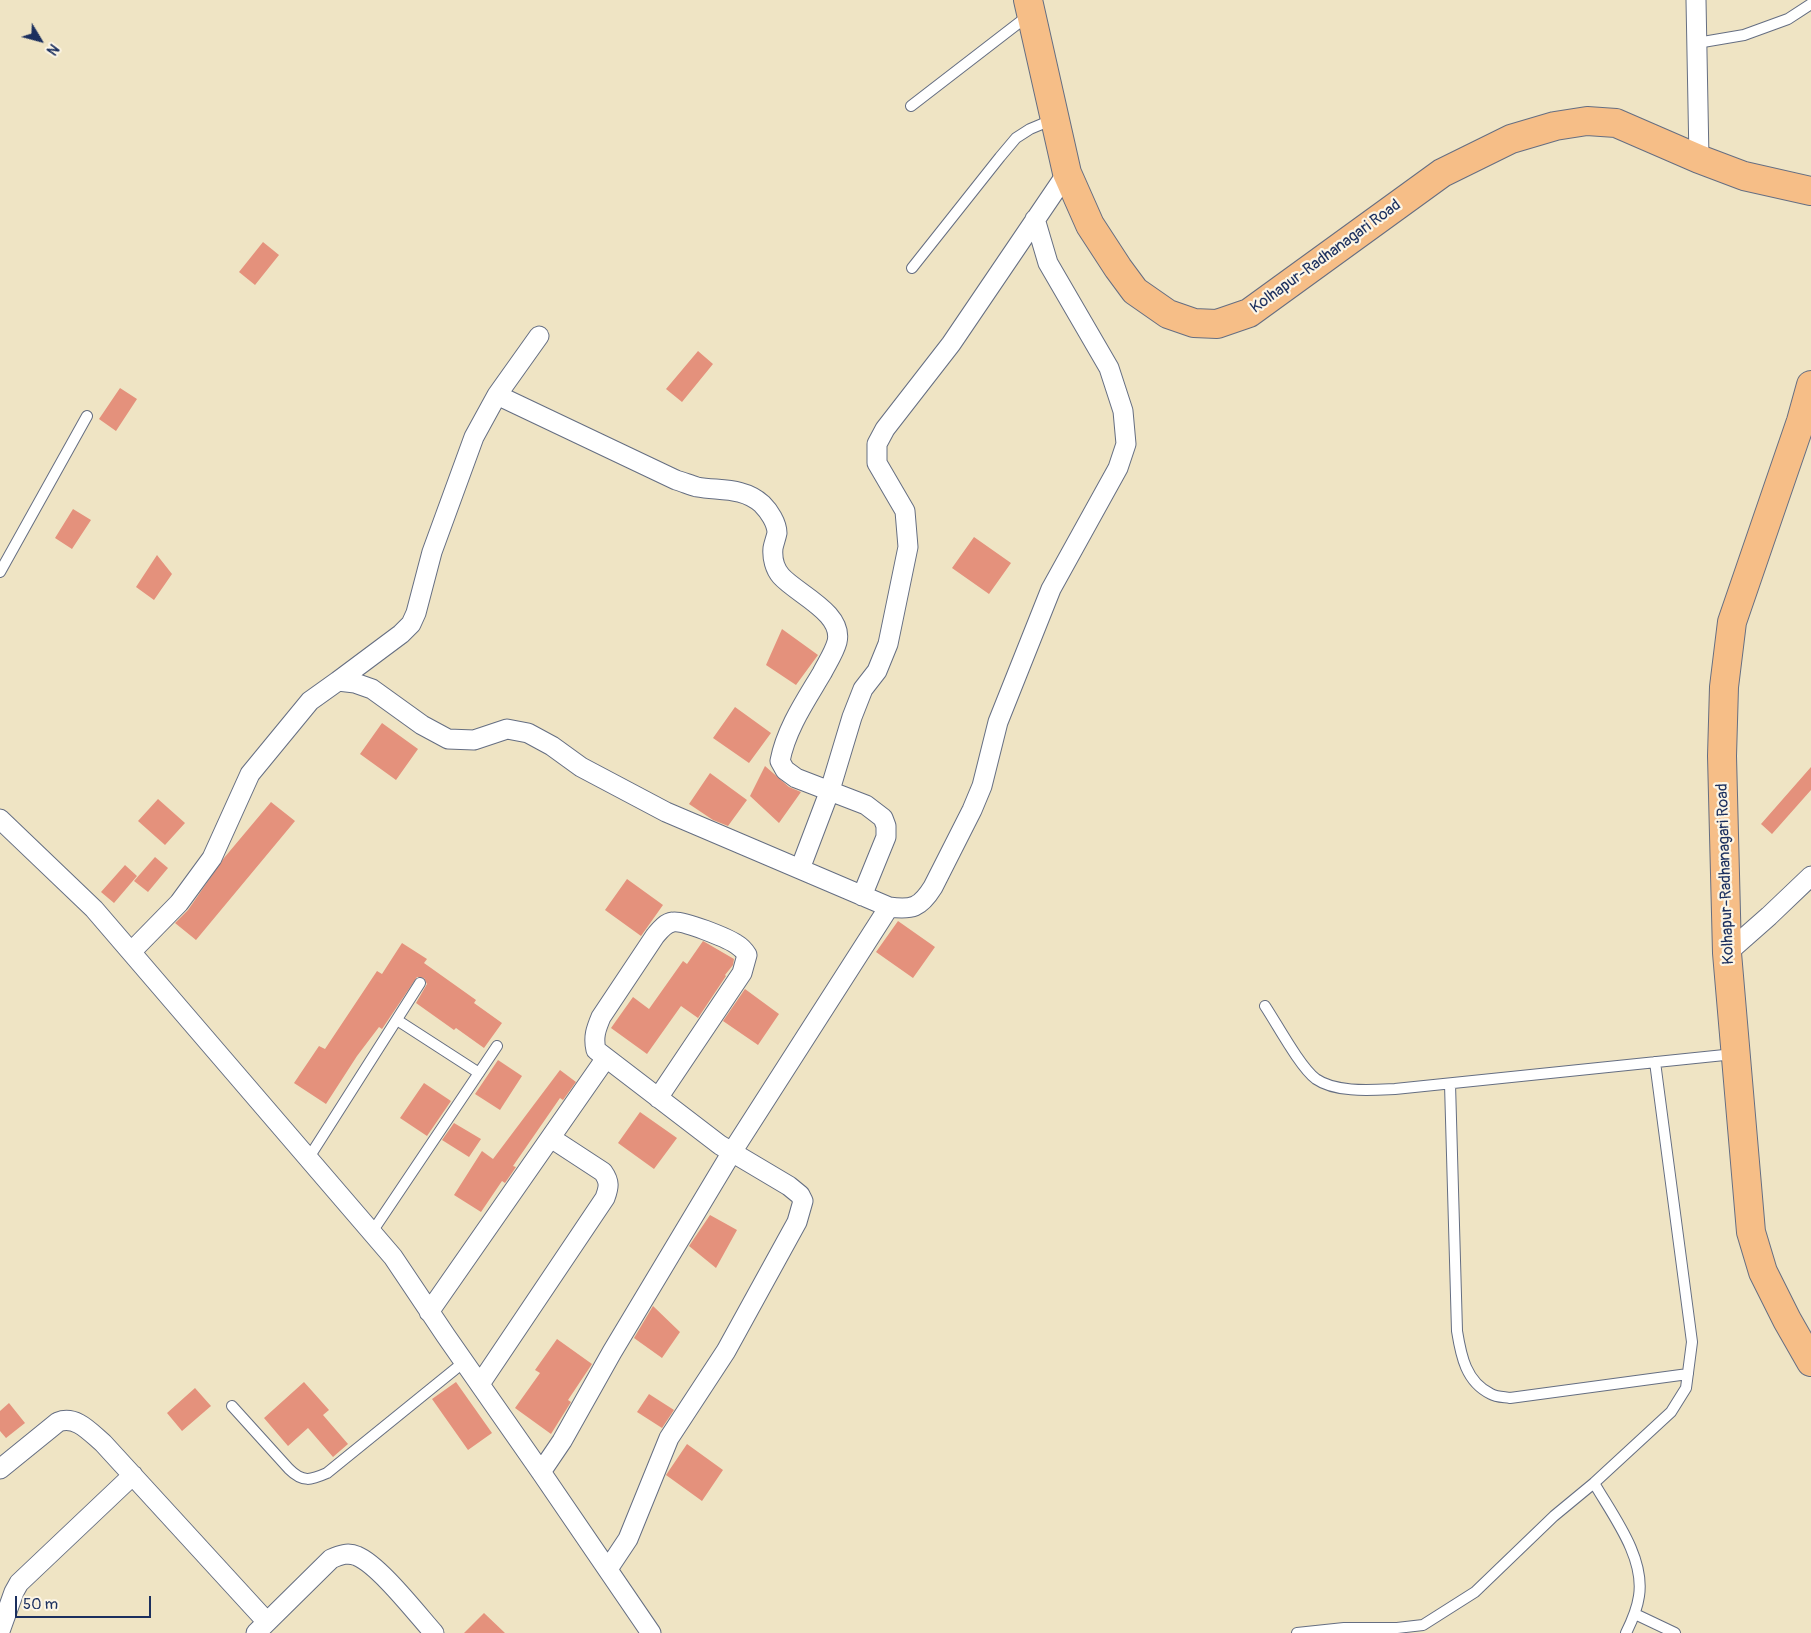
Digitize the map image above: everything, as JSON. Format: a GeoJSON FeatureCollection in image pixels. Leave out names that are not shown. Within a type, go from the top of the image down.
{"type":"FeatureCollection","features":[{"type":"Feature","properties":{"kind":"main road","name":"Kolhapur-Radhanagari Road"},"geometry":{"type":"LineString","coordinates":[[1029,7],[1067,173],[1090,226],[1135,291],[1168,314],[1194,323],[1217,324],[1249,313],[1442,173],[1511,139],[1555,126],[1587,121],[1616,123],[1699,159],[1744,176],[1811,191]]}},
{"type":"Feature","properties":{"kind":"main road","name":"Kolhapur-Radhanagari Road"},"geometry":{"type":"LineString","coordinates":[[1811,385],[1801,421],[1732,622],[1726,655],[1722,756],[1727,952],[1734,1054],[1751,1232],[1763,1272],[1811,1362]]}},
{"type":"Feature","properties":{"kind":"street"},"geometry":{"type":"LineString","coordinates":[[1696,0],[1699,159]]}},
{"type":"Feature","properties":{"kind":"street"},"geometry":{"type":"LineString","coordinates":[[800,869],[830,790],[863,689],[877,671],[888,644],[908,547],[905,511],[877,463],[877,444],[885,430],[951,344],[1067,173]]}},
{"type":"Feature","properties":{"kind":"street"},"geometry":{"type":"LineString","coordinates":[[338,681],[356,682],[372,689],[422,725],[448,739],[474,740],[508,729],[528,733],[552,746],[581,767],[666,812],[889,907],[906,910],[916,907],[926,898],[933,887],[972,810],[982,786],[998,722],[1051,589],[1118,468],[1126,444],[1123,411],[1109,368],[1048,263],[1035,219]]}},
{"type":"Feature","properties":{"kind":"street"},"geometry":{"type":"LineString","coordinates":[[131,952],[179,903],[212,858],[250,774],[310,701],[401,634],[411,624],[416,613],[432,552],[456,491],[474,437],[497,395],[539,336]]}},
{"type":"Feature","properties":{"kind":"street"},"geometry":{"type":"LineString","coordinates":[[497,395],[676,480],[697,487],[737,491],[749,495],[762,503],[775,523],[777,534],[773,548],[774,565],[781,576],[822,609],[834,622],[838,632],[833,653],[790,730],[780,761],[785,770],[796,778],[866,805],[883,818],[886,826],[886,837],[862,896]]}},
{"type":"Feature","properties":{"kind":"street"},"geometry":{"type":"LineString","coordinates":[[0,819],[94,909],[393,1257],[651,1633]]}},
{"type":"Feature","properties":{"kind":"street"},"geometry":{"type":"LineString","coordinates":[[1727,952],[1770,916],[1811,876]]}},
{"type":"Feature","properties":{"kind":"street"},"geometry":{"type":"LineString","coordinates":[[542,1472],[732,1152],[889,907]]}},
{"type":"Feature","properties":{"kind":"street"},"geometry":{"type":"LineString","coordinates":[[608,1568],[628,1539],[669,1438],[726,1351],[797,1222],[803,1201],[800,1195],[789,1186],[720,1145],[658,1098],[596,1050],[594,1040],[598,1023],[665,925],[681,922],[721,936],[743,949],[747,956],[742,973],[658,1098]]}},
{"type":"Feature","properties":{"kind":"street"},"geometry":{"type":"LineString","coordinates":[[429,1312],[606,1058]]}},
{"type":"Feature","properties":{"kind":"street"},"geometry":{"type":"LineString","coordinates":[[480,1384],[605,1198],[609,1188],[609,1180],[603,1172],[551,1138]]}},
{"type":"Feature","properties":{"kind":"street"},"geometry":{"type":"LineString","coordinates":[[0,1469],[58,1422],[66,1419],[74,1421],[103,1443],[134,1475],[262,1628],[332,1559],[343,1554],[356,1556],[366,1562],[382,1576],[434,1633]]}},
{"type":"Feature","properties":{"kind":"street"},"geometry":{"type":"LineString","coordinates":[[0,1631],[14,1592],[19,1584],[134,1475]]}},
{"type":"Feature","properties":{"kind":"lane"},"geometry":{"type":"LineString","coordinates":[[1697,43],[1744,35],[1788,19],[1811,4]]}},
{"type":"Feature","properties":{"kind":"lane"},"geometry":{"type":"LineString","coordinates":[[911,106],[1029,7]]}},
{"type":"Feature","properties":{"kind":"lane"},"geometry":{"type":"LineString","coordinates":[[912,268],[1016,138],[1030,129],[1055,119]]}},
{"type":"Feature","properties":{"kind":"lane"},"geometry":{"type":"LineString","coordinates":[[0,572],[87,416]]}},
{"type":"Feature","properties":{"kind":"lane"},"geometry":{"type":"LineString","coordinates":[[308,1159],[420,983]]}},
{"type":"Feature","properties":{"kind":"lane"},"geometry":{"type":"LineString","coordinates":[[1265,1006],[1305,1068],[1316,1079],[1350,1089],[1375,1090],[1450,1084],[1734,1054]]}},
{"type":"Feature","properties":{"kind":"lane"},"geometry":{"type":"LineString","coordinates":[[397,1020],[479,1073]]}},
{"type":"Feature","properties":{"kind":"lane"},"geometry":{"type":"LineString","coordinates":[[372,1232],[497,1046]]}},
{"type":"Feature","properties":{"kind":"lane"},"geometry":{"type":"LineString","coordinates":[[1297,1633],[1344,1628],[1396,1628],[1428,1624],[1444,1611],[1475,1592],[1554,1516],[1594,1483],[1671,1412],[1686,1388],[1692,1342],[1655,1062]]}},
{"type":"Feature","properties":{"kind":"lane"},"geometry":{"type":"LineString","coordinates":[[1450,1084],[1457,1331],[1462,1358],[1468,1373],[1478,1385],[1492,1395],[1510,1398],[1688,1374]]}},
{"type":"Feature","properties":{"kind":"lane"},"geometry":{"type":"LineString","coordinates":[[232,1406],[297,1477],[306,1479],[327,1473],[464,1362]]}},
{"type":"Feature","properties":{"kind":"lane"},"geometry":{"type":"LineString","coordinates":[[1594,1483],[1630,1546],[1636,1558],[1640,1575],[1640,1595],[1635,1614],[1626,1633]]}},
{"type":"Feature","properties":{"kind":"lane"},"geometry":{"type":"LineString","coordinates":[[1635,1614],[1674,1633]]}},
{"type":"Feature","properties":{"kind":"building"},"geometry":{"type":"Polygon","coordinates":[[[263,242],[279,255],[255,285],[239,272],[263,242]]]}},
{"type":"Feature","properties":{"kind":"building"},"geometry":{"type":"Polygon","coordinates":[[[698,351],[713,364],[682,402],[666,389],[698,351]]]}},
{"type":"Feature","properties":{"kind":"building"},"geometry":{"type":"Polygon","coordinates":[[[120,388],[137,399],[116,431],[99,419],[120,388]]]}},
{"type":"Feature","properties":{"kind":"building"},"geometry":{"type":"Polygon","coordinates":[[[73,509],[91,520],[72,549],[55,538],[73,509]]]}},
{"type":"Feature","properties":{"kind":"building"},"geometry":{"type":"Polygon","coordinates":[[[974,537],[1011,563],[989,594],[952,568],[974,537]]]}},
{"type":"Feature","properties":{"kind":"building"},"geometry":{"type":"Polygon","coordinates":[[[157,555],[172,574],[154,600],[136,587],[157,555]]]}},
{"type":"Feature","properties":{"kind":"building"},"geometry":{"type":"Polygon","coordinates":[[[782,629],[818,655],[796,685],[766,665],[782,629]]]}},
{"type":"Feature","properties":{"kind":"building"},"geometry":{"type":"Polygon","coordinates":[[[735,707],[771,733],[749,763],[713,738],[735,707]]]}},
{"type":"Feature","properties":{"kind":"building"},"geometry":{"type":"Polygon","coordinates":[[[382,723],[418,749],[396,780],[360,754],[382,723]]]}},
{"type":"Feature","properties":{"kind":"building"},"geometry":{"type":"Polygon","coordinates":[[[765,766],[789,787],[801,792],[779,823],[750,796],[765,766]]]}},
{"type":"Feature","properties":{"kind":"building"},"geometry":{"type":"Polygon","coordinates":[[[1811,767],[1811,790],[1772,834],[1761,824],[1811,767]]]}},
{"type":"Feature","properties":{"kind":"building"},"geometry":{"type":"Polygon","coordinates":[[[710,773],[747,800],[728,826],[713,820],[689,804],[710,773]]]}},
{"type":"Feature","properties":{"kind":"building"},"geometry":{"type":"Polygon","coordinates":[[[158,799],[185,823],[165,845],[138,821],[158,799]]]}},
{"type":"Feature","properties":{"kind":"building"},"geometry":{"type":"Polygon","coordinates":[[[271,802],[295,821],[196,940],[175,923],[188,910],[224,858],[271,802]]]}},
{"type":"Feature","properties":{"kind":"building"},"geometry":{"type":"Polygon","coordinates":[[[155,857],[168,868],[148,892],[134,881],[155,857]]]}},
{"type":"Feature","properties":{"kind":"building"},"geometry":{"type":"Polygon","coordinates":[[[125,865],[137,876],[114,903],[101,892],[125,865]]]}},
{"type":"Feature","properties":{"kind":"building"},"geometry":{"type":"Polygon","coordinates":[[[627,879],[663,905],[641,936],[605,910],[627,879]]]}},
{"type":"Feature","properties":{"kind":"building"},"geometry":{"type":"Polygon","coordinates":[[[898,921],[935,947],[913,978],[876,952],[898,921]]]}},
{"type":"Feature","properties":{"kind":"building"},"geometry":{"type":"Polygon","coordinates":[[[703,941],[734,959],[733,965],[698,1018],[681,1006],[647,1054],[611,1028],[633,997],[649,1009],[683,961],[687,964],[703,941]]]}},
{"type":"Feature","properties":{"kind":"building"},"geometry":{"type":"Polygon","coordinates":[[[402,943],[427,959],[424,963],[476,1000],[474,1003],[502,1023],[484,1048],[456,1028],[454,1030],[416,1003],[427,984],[424,978],[417,977],[382,1029],[379,1027],[357,1056],[326,1104],[294,1083],[319,1046],[325,1049],[377,971],[382,974],[402,943]]]}},
{"type":"Feature","properties":{"kind":"building"},"geometry":{"type":"Polygon","coordinates":[[[745,989],[779,1014],[758,1045],[723,1021],[745,989]]]}},
{"type":"Feature","properties":{"kind":"building"},"geometry":{"type":"Polygon","coordinates":[[[498,1060],[522,1076],[500,1110],[475,1094],[498,1060]]]}},
{"type":"Feature","properties":{"kind":"building"},"geometry":{"type":"Polygon","coordinates":[[[560,1070],[576,1082],[563,1100],[560,1098],[513,1166],[516,1167],[505,1183],[502,1181],[481,1212],[454,1195],[482,1151],[493,1159],[560,1070]]]}},
{"type":"Feature","properties":{"kind":"building"},"geometry":{"type":"Polygon","coordinates":[[[424,1083],[451,1101],[427,1136],[400,1118],[424,1083]]]}},
{"type":"Feature","properties":{"kind":"building"},"geometry":{"type":"Polygon","coordinates":[[[640,1112],[677,1138],[654,1169],[618,1143],[640,1112]]]}},
{"type":"Feature","properties":{"kind":"building"},"geometry":{"type":"Polygon","coordinates":[[[454,1123],[481,1139],[469,1157],[442,1140],[454,1123]]]}},
{"type":"Feature","properties":{"kind":"building"},"geometry":{"type":"Polygon","coordinates":[[[710,1215],[737,1230],[716,1268],[689,1246],[710,1215]]]}},
{"type":"Feature","properties":{"kind":"building"},"geometry":{"type":"Polygon","coordinates":[[[653,1306],[680,1332],[662,1358],[634,1338],[653,1306]]]}},
{"type":"Feature","properties":{"kind":"building"},"geometry":{"type":"Polygon","coordinates":[[[557,1339],[592,1364],[568,1400],[571,1402],[551,1434],[515,1408],[540,1373],[535,1370],[557,1339]]]}},
{"type":"Feature","properties":{"kind":"building"},"geometry":{"type":"Polygon","coordinates":[[[304,1382],[329,1410],[323,1415],[348,1444],[333,1457],[308,1428],[288,1446],[264,1418],[304,1382]]]}},
{"type":"Feature","properties":{"kind":"building"},"geometry":{"type":"Polygon","coordinates":[[[456,1382],[492,1433],[468,1450],[432,1399],[456,1382]]]}},
{"type":"Feature","properties":{"kind":"building"},"geometry":{"type":"Polygon","coordinates":[[[195,1388],[211,1406],[182,1431],[167,1413],[195,1388]]]}},
{"type":"Feature","properties":{"kind":"building"},"geometry":{"type":"Polygon","coordinates":[[[649,1394],[674,1410],[662,1428],[637,1412],[649,1394]]]}},
{"type":"Feature","properties":{"kind":"building"},"geometry":{"type":"Polygon","coordinates":[[[9,1403],[25,1423],[6,1438],[0,1431],[0,1411],[9,1403]]]}},
{"type":"Feature","properties":{"kind":"building"},"geometry":{"type":"Polygon","coordinates":[[[687,1444],[723,1470],[702,1501],[666,1475],[687,1444]]]}},
{"type":"Feature","properties":{"kind":"building"},"geometry":{"type":"Polygon","coordinates":[[[484,1613],[505,1633],[464,1633],[484,1613]]]}}]}
